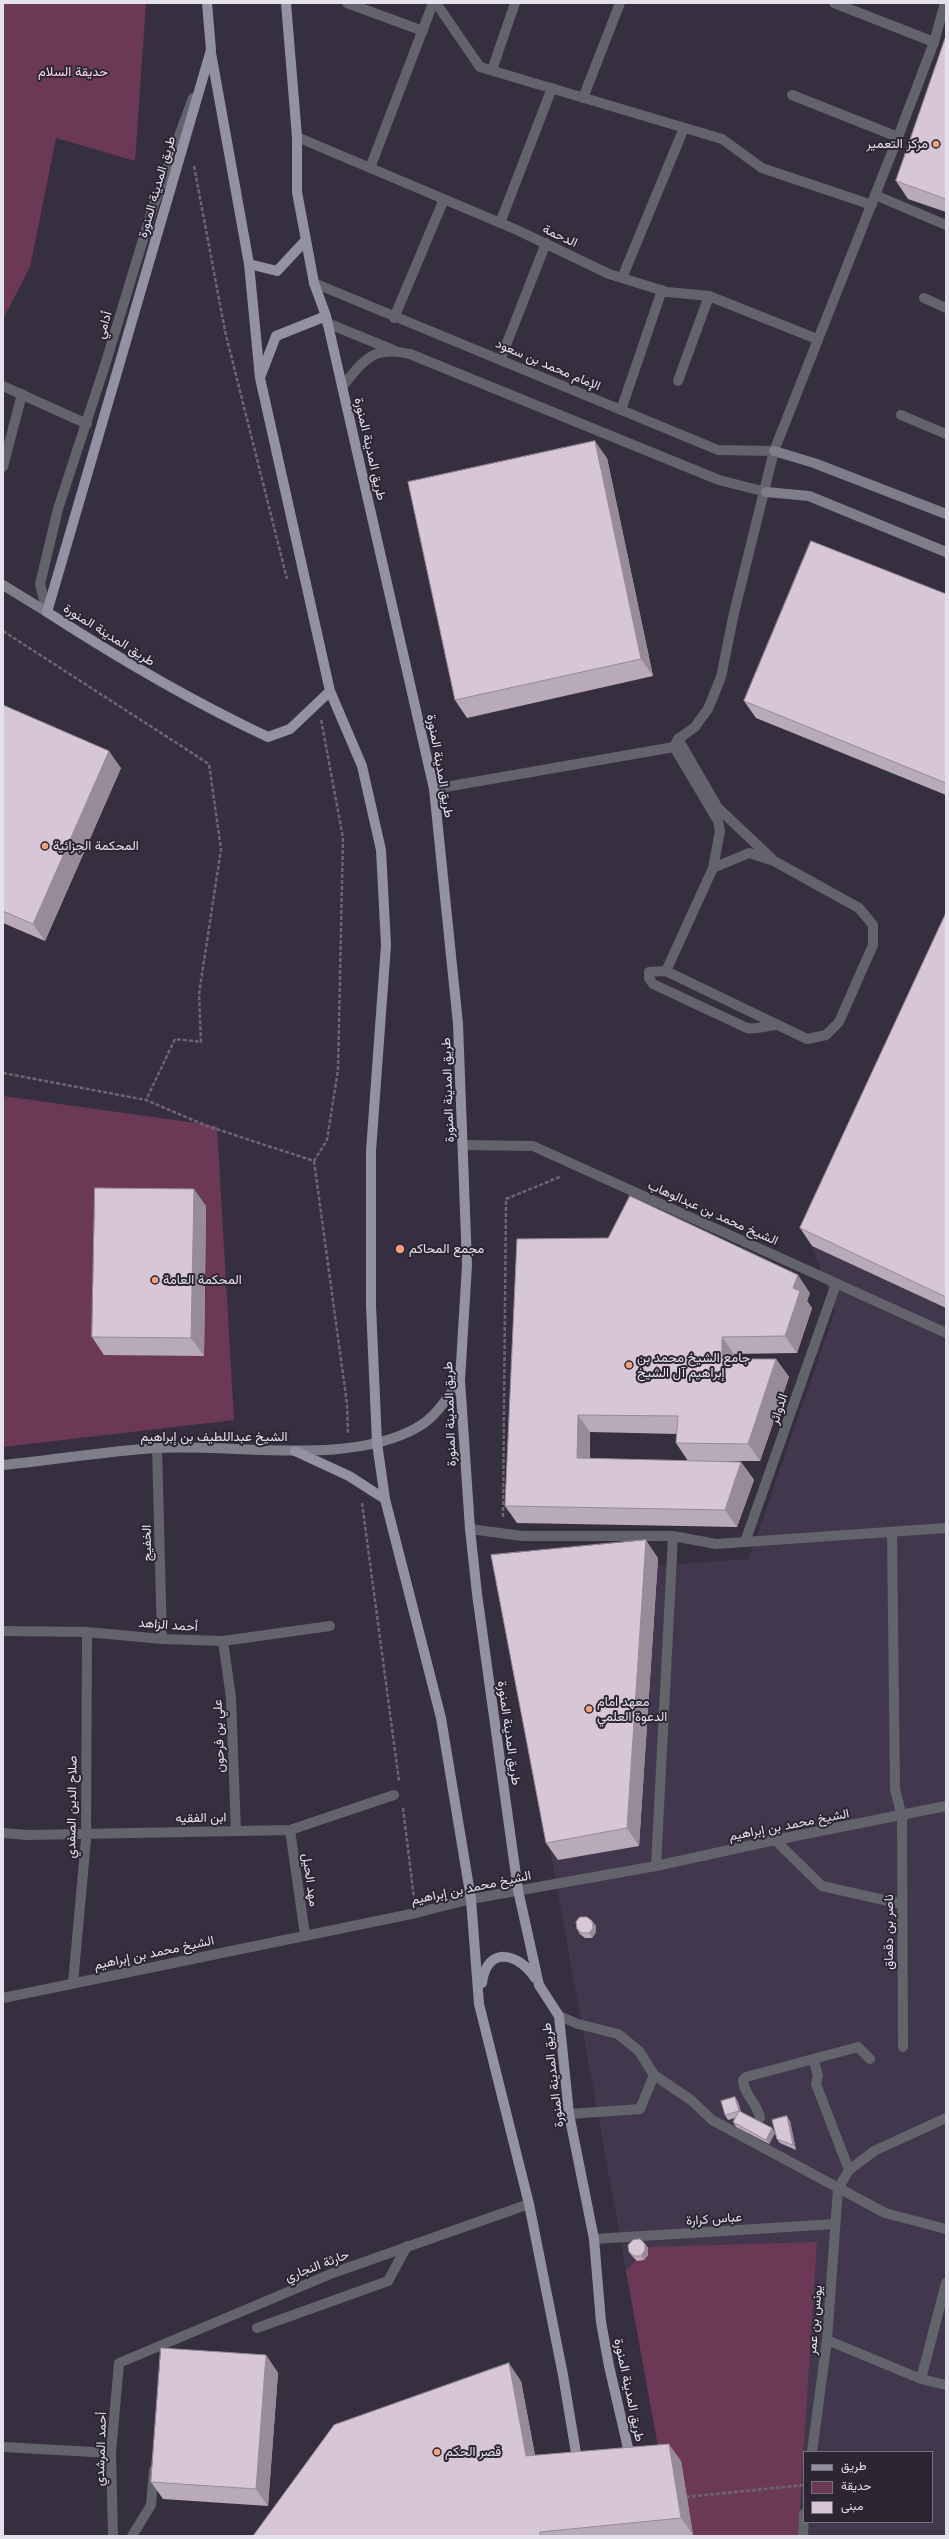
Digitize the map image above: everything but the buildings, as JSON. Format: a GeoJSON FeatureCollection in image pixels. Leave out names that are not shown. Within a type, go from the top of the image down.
{"type":"FeatureCollection","features":[{"type":"Feature","properties":{"kind":"main road","name":"طريق المدينة المنورة"},"geometry":{"type":"LineString","coordinates":[[207,3],[211,50],[249,264],[260,378],[330,691],[362,766],[381,858],[386,945],[370,1151],[370,1306],[377,1443],[386,1500],[441,1718],[471,1898],[479,2004],[529,2204],[563,2375],[580,2476]]}},
{"type":"Feature","properties":{"kind":"main road","name":"طريق المدينة المنورة"},"geometry":{"type":"LineString","coordinates":[[286,3],[297,138],[297,192],[314,284],[326,319],[434,789],[458,1024],[467,1265],[460,1380],[470,1529],[518,1890],[539,1985],[559,2016],[569,2114],[594,2239],[601,2322],[609,2366],[633,2468]]}},
{"type":"Feature","properties":{"kind":"main road","name":"طريق المدينة المنورة"},"geometry":{"type":"LineString","coordinates":[[211,50],[47,612],[114,656],[232,720],[268,737],[290,729],[330,691]]}},
{"type":"Feature","properties":{"kind":"main road"},"geometry":{"type":"LineString","coordinates":[[249,264],[277,271],[306,240]]}},
{"type":"Feature","properties":{"kind":"main road"},"geometry":{"type":"LineString","coordinates":[[260,378],[276,336],[326,319]]}},
{"type":"Feature","properties":{"kind":"main road"},"geometry":{"type":"LineString","coordinates":[[295,1451],[350,1476],[386,1500]]}},
{"type":"Feature","properties":{"kind":"main road"},"geometry":{"type":"LineString","coordinates":[[479,2004],[484,1970],[496,1959],[513,1957],[521,1961],[528,1967],[539,1985]]}},
{"type":"Feature","properties":{"kind":"street"},"geometry":{"type":"LineString","coordinates":[[347,3],[423,31]]}},
{"type":"Feature","properties":{"kind":"street"},"geometry":{"type":"LineString","coordinates":[[370,168],[433,3]]}},
{"type":"Feature","properties":{"kind":"street"},"geometry":{"type":"LineString","coordinates":[[436,3],[480,67],[722,139],[762,168],[872,205]]}},
{"type":"Feature","properties":{"kind":"street"},"geometry":{"type":"LineString","coordinates":[[492,70],[515,3]]}},
{"type":"Feature","properties":{"kind":"street"},"geometry":{"type":"LineString","coordinates":[[583,98],[620,3]]}},
{"type":"Feature","properties":{"kind":"street"},"geometry":{"type":"LineString","coordinates":[[834,3],[934,42]]}},
{"type":"Feature","properties":{"kind":"street"},"geometry":{"type":"LineString","coordinates":[[434,789],[676,743],[690,732],[708,709],[721,677],[734,613],[766,492],[774,451],[817,339],[876,195],[934,42],[945,3]]}},
{"type":"Feature","properties":{"kind":"street","name":"أدامي"},"geometry":{"type":"LineString","coordinates":[[47,612],[40,584],[58,509],[87,424],[152,210],[211,50]]}},
{"type":"Feature","properties":{"kind":"street"},"geometry":{"type":"LineString","coordinates":[[500,223],[552,88]]}},
{"type":"Feature","properties":{"kind":"street"},"geometry":{"type":"LineString","coordinates":[[792,95],[898,137]]}},
{"type":"Feature","properties":{"kind":"street"},"geometry":{"type":"LineString","coordinates":[[622,278],[684,128]]}},
{"type":"Feature","properties":{"kind":"street","name":"الدحمة"},"geometry":{"type":"LineString","coordinates":[[297,138],[546,243],[609,274],[662,290],[709,296],[817,339]]}},
{"type":"Feature","properties":{"kind":"street"},"geometry":{"type":"LineString","coordinates":[[876,195],[946,225]]}},
{"type":"Feature","properties":{"kind":"street"},"geometry":{"type":"LineString","coordinates":[[394,318],[444,199]]}},
{"type":"Feature","properties":{"kind":"street"},"geometry":{"type":"LineString","coordinates":[[501,358],[546,243]]}},
{"type":"Feature","properties":{"kind":"street","name":"الإمام محمد بن سعود"},"geometry":{"type":"LineString","coordinates":[[314,284],[394,318],[501,358],[620,410],[718,450],[774,451]]}},
{"type":"Feature","properties":{"kind":"street"},"geometry":{"type":"LineString","coordinates":[[620,410],[662,290]]}},
{"type":"Feature","properties":{"kind":"street"},"geometry":{"type":"LineString","coordinates":[[678,381],[709,296]]}},
{"type":"Feature","properties":{"kind":"street"},"geometry":{"type":"LineString","coordinates":[[924,298],[946,308]]}},
{"type":"Feature","properties":{"kind":"street"},"geometry":{"type":"LineString","coordinates":[[326,319],[393,350],[410,354],[719,480],[766,492],[809,496],[946,552]]}},
{"type":"Feature","properties":{"kind":"street"},"geometry":{"type":"LineString","coordinates":[[342,387],[368,356],[393,350]]}},
{"type":"Feature","properties":{"kind":"street"},"geometry":{"type":"LineString","coordinates":[[3,386],[87,424]]}},
{"type":"Feature","properties":{"kind":"street"},"geometry":{"type":"LineString","coordinates":[[3,467],[22,394]]}},
{"type":"Feature","properties":{"kind":"street"},"geometry":{"type":"LineString","coordinates":[[901,416],[946,434]]}},
{"type":"Feature","properties":{"kind":"street"},"geometry":{"type":"LineString","coordinates":[[774,451],[814,463],[946,514]]}},
{"type":"Feature","properties":{"kind":"street"},"geometry":{"type":"LineString","coordinates":[[3,585],[47,612]]}},
{"type":"Feature","properties":{"kind":"street"},"geometry":{"type":"LineString","coordinates":[[676,743],[718,808],[774,861]]}},
{"type":"Feature","properties":{"kind":"street"},"geometry":{"type":"LineString","coordinates":[[666,971],[713,868],[720,831],[718,821],[676,743]]}},
{"type":"Feature","properties":{"kind":"street"},"geometry":{"type":"LineString","coordinates":[[713,868],[749,853],[774,861],[859,908],[873,925],[873,945],[839,1022],[826,1035],[807,1039],[666,971],[649,972],[649,978],[653,984],[747,1028],[753,1029],[758,1026],[776,1025]]}},
{"type":"Feature","properties":{"kind":"street","name":"الشيخ محمد بن عبدالوهاب"},"geometry":{"type":"LineString","coordinates":[[463,1145],[533,1146],[946,1333]]}},
{"type":"Feature","properties":{"kind":"street","name":"الدوائر"},"geometry":{"type":"LineString","coordinates":[[746,1542],[836,1284]]}},
{"type":"Feature","properties":{"kind":"street","name":"الشيخ عبداللطيف بن إبراهيم"},"geometry":{"type":"LineString","coordinates":[[3,1466],[157,1448],[295,1451],[377,1443],[417,1428],[430,1419],[460,1380]]}},
{"type":"Feature","properties":{"kind":"street","name":"الخفيج"},"geometry":{"type":"LineString","coordinates":[[157,1448],[162,1639]]}},
{"type":"Feature","properties":{"kind":"street"},"geometry":{"type":"LineString","coordinates":[[470,1529],[522,1536],[673,1536],[716,1544],[941,1529]]}},
{"type":"Feature","properties":{"kind":"street","name":"ناصر بن دقماق"},"geometry":{"type":"LineString","coordinates":[[892,1532],[894,1790],[902,1817],[902,2047]]}},
{"type":"Feature","properties":{"kind":"street"},"geometry":{"type":"LineString","coordinates":[[656,1866],[673,1536]]}},
{"type":"Feature","properties":{"kind":"street","name":"أحمد الزاهد"},"geometry":{"type":"LineString","coordinates":[[3,1631],[87,1632],[162,1639],[223,1641],[330,1626]]}},
{"type":"Feature","properties":{"kind":"street","name":"صلاح الدين الصفدي"},"geometry":{"type":"LineString","coordinates":[[73,1983],[86,1834],[87,1632]]}},
{"type":"Feature","properties":{"kind":"street","name":"علي بن فرحون"},"geometry":{"type":"LineString","coordinates":[[223,1641],[231,1698],[236,1831]]}},
{"type":"Feature","properties":{"kind":"street","name":"ابن الفقيه"},"geometry":{"type":"LineString","coordinates":[[3,1833],[28,1835],[290,1830],[397,1791]]}},
{"type":"Feature","properties":{"kind":"street","name":"الشيخ محمد بن إبراهيم"},"geometry":{"type":"LineString","coordinates":[[3,1998],[416,1913],[471,1898],[656,1866],[775,1840],[902,1817],[946,1806]]}},
{"type":"Feature","properties":{"kind":"street","name":"مهد الحيل"},"geometry":{"type":"LineString","coordinates":[[290,1830],[305,1935]]}},
{"type":"Feature","properties":{"kind":"street"},"geometry":{"type":"LineString","coordinates":[[775,1840],[822,1886],[902,1904]]}},
{"type":"Feature","properties":{"kind":"street"},"geometry":{"type":"LineString","coordinates":[[559,2016],[578,2024],[618,2034],[639,2051],[654,2075],[691,2100],[712,2120],[885,2213],[946,2228]]}},
{"type":"Feature","properties":{"kind":"street"},"geometry":{"type":"LineString","coordinates":[[760,2118],[759,2108],[743,2086],[743,2080],[746,2077],[858,2047],[870,2059]]}},
{"type":"Feature","properties":{"kind":"street"},"geometry":{"type":"LineString","coordinates":[[813,2059],[818,2075],[816,2084],[849,2170]]}},
{"type":"Feature","properties":{"kind":"street"},"geometry":{"type":"LineString","coordinates":[[569,2114],[640,2109],[654,2075]]}},
{"type":"Feature","properties":{"kind":"street"},"geometry":{"type":"LineString","coordinates":[[838,2189],[849,2170],[874,2151],[946,2118]]}},
{"type":"Feature","properties":{"kind":"street","name":"يونس بن عمر"},"geometry":{"type":"LineString","coordinates":[[812,2451],[827,2340],[838,2189]]}},
{"type":"Feature","properties":{"kind":"street","name":"حارثة النجاري"},"geometry":{"type":"LineString","coordinates":[[119,2363],[282,2293],[407,2246],[529,2204]]}},
{"type":"Feature","properties":{"kind":"street","name":"عباس كرارة"},"geometry":{"type":"LineString","coordinates":[[594,2239],[835,2224]]}},
{"type":"Feature","properties":{"kind":"street"},"geometry":{"type":"LineString","coordinates":[[257,2328],[388,2281],[407,2246]]}},
{"type":"Feature","properties":{"kind":"street"},"geometry":{"type":"LineString","coordinates":[[921,2379],[946,2283]]}},
{"type":"Feature","properties":{"kind":"street"},"geometry":{"type":"LineString","coordinates":[[827,2340],[921,2379],[946,2385]]}},
{"type":"Feature","properties":{"kind":"street","name":"أحمد المرشدي"},"geometry":{"type":"LineString","coordinates":[[113,2536],[111,2453],[119,2363]]}},
{"type":"Feature","properties":{"kind":"street"},"geometry":{"type":"LineString","coordinates":[[3,2447],[111,2453]]}},
{"type":"Feature","properties":{"kind":"street"},"geometry":{"type":"LineString","coordinates":[[132,2536],[151,2505],[154,2460]]}},
{"type":"Feature","properties":{"kind":"street"},"geometry":{"type":"LineString","coordinates":[[803,2536],[804,2523]]}},
{"type":"Feature","properties":{"kind":"path"},"geometry":{"type":"LineString","coordinates":[[193,161],[225,331],[288,584]]}},
{"type":"Feature","properties":{"kind":"path"},"geometry":{"type":"LineString","coordinates":[[3,631],[209,764],[221,849],[200,994],[201,1042],[175,1039],[146,1100]]}},
{"type":"Feature","properties":{"kind":"path"},"geometry":{"type":"LineString","coordinates":[[327,748],[343,838],[338,1070],[327,1140],[314,1161],[347,1404]]}},
{"type":"Feature","properties":{"kind":"path"},"geometry":{"type":"LineString","coordinates":[[3,1073],[146,1100],[207,1126],[314,1161]]}},
{"type":"Feature","properties":{"kind":"path"},"geometry":{"type":"LineString","coordinates":[[503,1534],[506,1199],[581,1168]]}},
{"type":"Feature","properties":{"kind":"path"},"geometry":{"type":"LineString","coordinates":[[359,1500],[363,1504],[397,1791]]}},
{"type":"Feature","properties":{"kind":"path"},"geometry":{"type":"LineString","coordinates":[[402,1803],[416,1913]]}},
{"type":"Feature","properties":{"kind":"path"},"geometry":{"type":"LineString","coordinates":[[686,2497],[803,2485]]}},
{"type":"Feature","properties":{"kind":"shaded area"},"geometry":{"type":"Polygon","coordinates":[[[812,1246],[946,1308],[946,2536],[674,2536],[501,1577],[749,1559],[835,1311],[812,1246]]]}},
{"type":"Feature","properties":{"kind":"green space","name":"حديقة السلام"},"geometry":{"type":"Polygon","coordinates":[[[3,3],[146,3],[135,161],[56,138],[30,267],[3,319],[3,3]]]}},
{"type":"Feature","properties":{"kind":"green space"},"geometry":{"type":"Polygon","coordinates":[[[3,1096],[217,1126],[234,1420],[3,1447],[3,1096]]]}},
{"type":"Feature","properties":{"kind":"green space"},"geometry":{"type":"Polygon","coordinates":[[[817,2242],[798,2536],[693,2536],[686,2497],[661,2463],[626,2271],[648,2247],[817,2242]]]}},
{"type":"Feature","properties":{"kind":"place","name":"مركز التعمير"},"geometry":{"type":"Point","coordinates":[936,144]}},
{"type":"Feature","properties":{"kind":"place","name":"المحكمة الجزائية"},"geometry":{"type":"Point","coordinates":[45,846]}},
{"type":"Feature","properties":{"kind":"place","name":"مجمع المحاكم"},"geometry":{"type":"Point","coordinates":[400,1249]}},
{"type":"Feature","properties":{"kind":"place","name":"المحكمة العامة"},"geometry":{"type":"Point","coordinates":[155,1280]}},
{"type":"Feature","properties":{"kind":"place","name":"جامع الشيخ محمد بن إبراهيم آل الشيخ"},"geometry":{"type":"Point","coordinates":[629,1365]}},
{"type":"Feature","properties":{"kind":"place","name":"معهد امام الدعوة العلمي"},"geometry":{"type":"Point","coordinates":[589,1709]}},
{"type":"Feature","properties":{"kind":"place","name":"قصر الحكم"},"geometry":{"type":"Point","coordinates":[437,2452]}}]}
